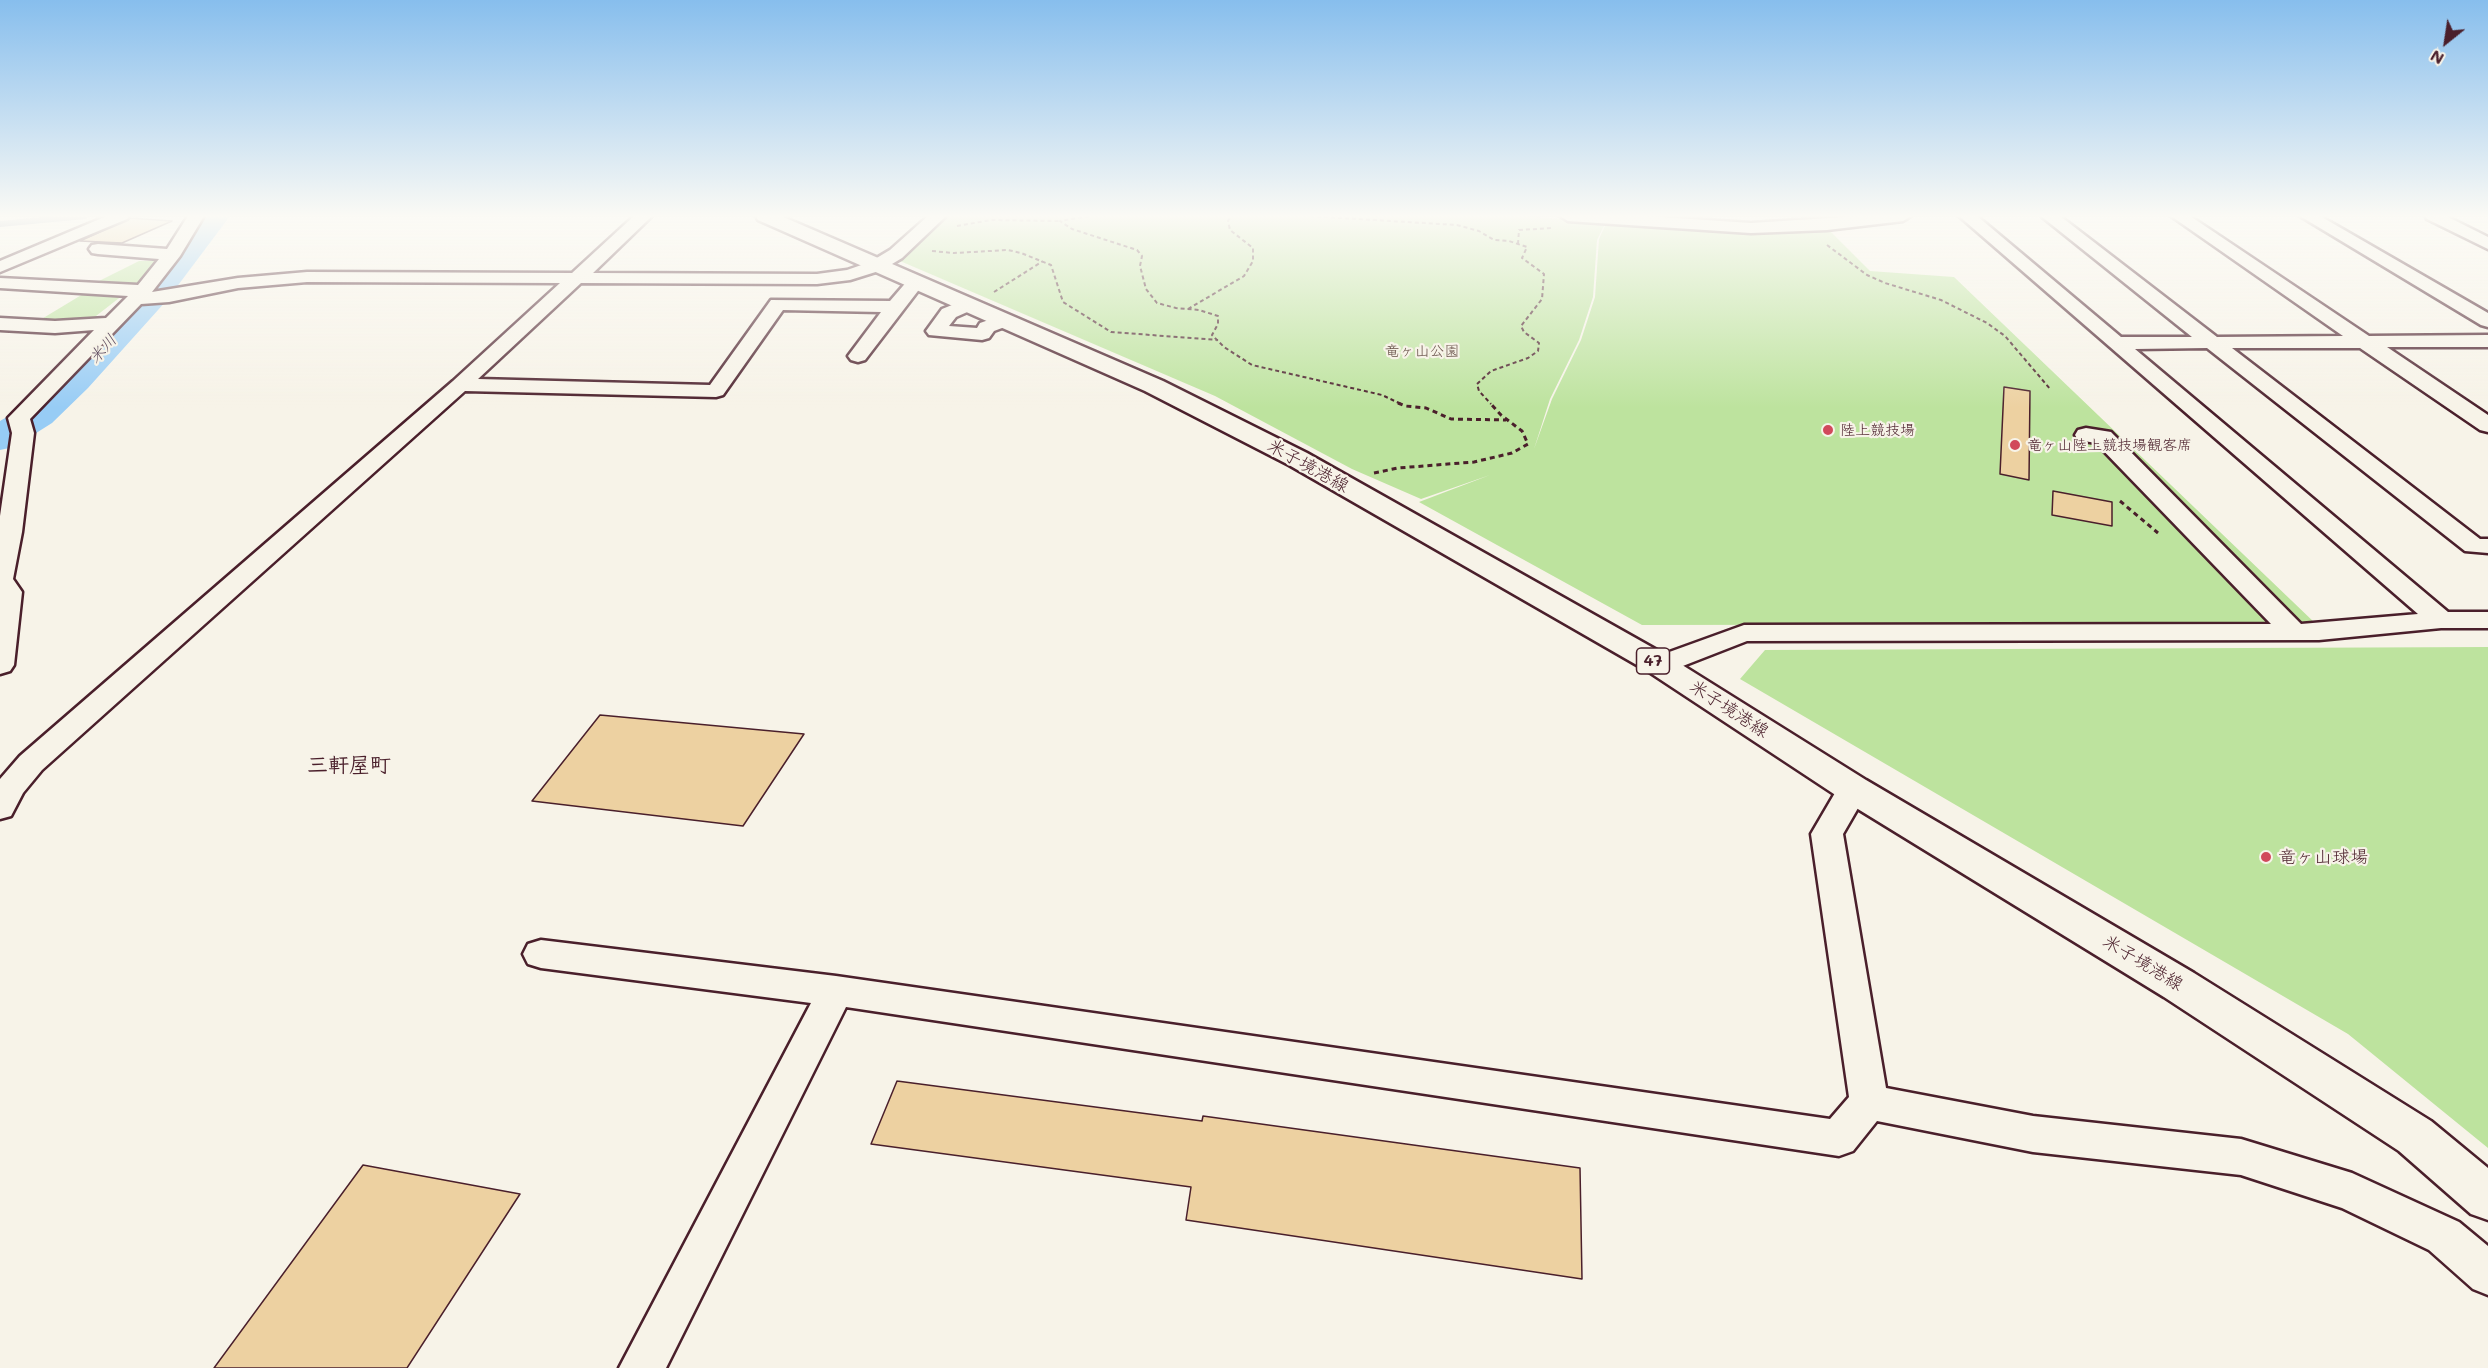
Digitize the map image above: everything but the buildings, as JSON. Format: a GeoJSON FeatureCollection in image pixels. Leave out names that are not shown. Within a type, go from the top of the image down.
{"type":"FeatureCollection","features":[{"type":"Feature","properties":{"kind":"main road","name":"米子境港線"},"geometry":{"type":"LineString","coordinates":[[908,280],[986,307],[1154,386],[1298,459],[1660,665],[1853,789],[2179,985],[2415,1136],[2488,1198]]}},
{"type":"Feature","properties":{"kind":"street"},"geometry":{"type":"LineString","coordinates":[[0,665],[9,592],[0,580],[10,532],[23,432],[15,414],[113,323],[152,280]]}},
{"type":"Feature","properties":{"kind":"street"},"geometry":{"type":"LineString","coordinates":[[0,283],[169,296],[238,283],[274,280]]}},
{"type":"Feature","properties":{"kind":"street"},"geometry":{"type":"LineString","coordinates":[[562,280],[615,280]]}},
{"type":"Feature","properties":{"kind":"street"},"geometry":{"type":"LineString","coordinates":[[3,791],[40,755],[576,280]]}},
{"type":"Feature","properties":{"kind":"street"},"geometry":{"type":"LineString","coordinates":[[2041,280],[2441,620]]}},
{"type":"Feature","properties":{"kind":"street"},"geometry":{"type":"LineString","coordinates":[[2133,280],[2474,546],[2488,546]]}},
{"type":"Feature","properties":{"kind":"street"},"geometry":{"type":"LineString","coordinates":[[2274,280],[2488,425]]}},
{"type":"Feature","properties":{"kind":"street"},"geometry":{"type":"LineString","coordinates":[[2417,280],[2488,321]]}},
{"type":"Feature","properties":{"kind":"street"},"geometry":{"type":"LineString","coordinates":[[858,356],[915,283]]}},
{"type":"Feature","properties":{"kind":"street"},"geometry":{"type":"LineString","coordinates":[[460,385],[716,391],[778,304],[895,308]]}},
{"type":"Feature","properties":{"kind":"street"},"geometry":{"type":"LineString","coordinates":[[0,324],[55,327],[113,323]]}},
{"type":"Feature","properties":{"kind":"street"},"geometry":{"type":"LineString","coordinates":[[2115,343],[2488,341]]}},
{"type":"Feature","properties":{"kind":"street"},"geometry":{"type":"LineString","coordinates":[[2086,435],[2103,437],[2294,632]]}},
{"type":"Feature","properties":{"kind":"street"},"geometry":{"type":"LineString","coordinates":[[1660,665],[1744,633],[2319,632],[2441,620],[2488,620]]}},
{"type":"Feature","properties":{"kind":"street"},"geometry":{"type":"LineString","coordinates":[[541,954],[836,991],[1839,1138],[1869,1102],[1827,834],[1853,789]]}},
{"type":"Feature","properties":{"kind":"street"},"geometry":{"type":"LineString","coordinates":[[642,1368],[836,991]]}},
{"type":"Feature","properties":{"kind":"street"},"geometry":{"type":"LineString","coordinates":[[1869,1102],[2033,1134],[2241,1157],[2352,1192],[2444,1236],[2488,1274]]}},
{"type":"Feature","properties":{"kind":"path"},"geometry":{"type":"LineString","coordinates":[[986,307],[1020,280]]}},
{"type":"Feature","properties":{"kind":"path"},"geometry":{"type":"LineString","coordinates":[[1055,280],[1063,302],[1111,332],[1218,340]]}},
{"type":"Feature","properties":{"kind":"path"},"geometry":{"type":"LineString","coordinates":[[1144,280],[1146,289],[1157,303],[1176,308],[1199,310],[1218,316],[1218,324],[1212,334],[1252,365],[1383,394],[1405,406],[1426,408],[1451,419],[1508,421]]}},
{"type":"Feature","properties":{"kind":"path"},"geometry":{"type":"LineString","coordinates":[[1188,309],[1237,280]]}},
{"type":"Feature","properties":{"kind":"path"},"geometry":{"type":"LineString","coordinates":[[1342,484],[1382,471],[1474,462],[1512,453],[1528,444],[1522,431],[1508,421],[1479,391],[1477,384],[1491,371],[1528,358],[1538,351],[1539,343],[1524,332],[1521,326],[1542,298],[1544,280]]}},
{"type":"Feature","properties":{"kind":"path"},"geometry":{"type":"LineString","coordinates":[[1879,280],[1941,300],[1987,323],[2005,336],[2051,390]]}},
{"type":"Feature","properties":{"kind":"path"},"geometry":{"type":"LineString","coordinates":[[2120,501],[2158,533]]}},
{"type":"Feature","properties":{"kind":"green space"},"geometry":{"type":"Polygon","coordinates":[[[101,280],[140,280],[138,283],[115,283],[109,287],[91,285],[101,280]]]}},
{"type":"Feature","properties":{"kind":"green space","name":"陸上競技場"},"geometry":{"type":"Polygon","coordinates":[[[944,280],[1594,280],[1593,297],[1579,340],[1550,399],[1534,449],[1552,399],[1581,340],[1595,297],[1596,280],[1957,280],[2316,624],[1642,625],[1419,502],[1490,475],[1421,499],[1352,469],[1215,396],[944,280]]]}},
{"type":"Feature","properties":{"kind":"green space"},"geometry":{"type":"Polygon","coordinates":[[[88,291],[123,295],[87,323],[35,323],[88,291]]]}},
{"type":"Feature","properties":{"kind":"green space","name":"竜ヶ山球場"},"geometry":{"type":"Polygon","coordinates":[[[2488,647],[2488,1148],[2348,1034],[1740,679],[1765,650],[2488,647]]]}},
{"type":"Feature","properties":{"kind":"waterway","name":"米川"},"geometry":{"type":"LineString","coordinates":[[0,438],[38,415],[75,380],[165,280]]}},
{"type":"Feature","properties":{"kind":"place","name":"陸上競技場"},"geometry":{"type":"Point","coordinates":[1828,430]}},
{"type":"Feature","properties":{"kind":"place","name":"竜ヶ山陸上競技場観客席"},"geometry":{"type":"Point","coordinates":[2015,445]}},
{"type":"Feature","properties":{"kind":"place","name":"竜ヶ山球場"},"geometry":{"type":"Point","coordinates":[2266,857]}},
{"type":"Feature","properties":{"kind":"district","name":"三軒屋町"},"geometry":{"type":"Point","coordinates":[349,766]}},
{"type":"Feature","properties":{"kind":"park label","name":"竜ヶ山公園"},"geometry":{"type":"Point","coordinates":[1422,351]}}]}
